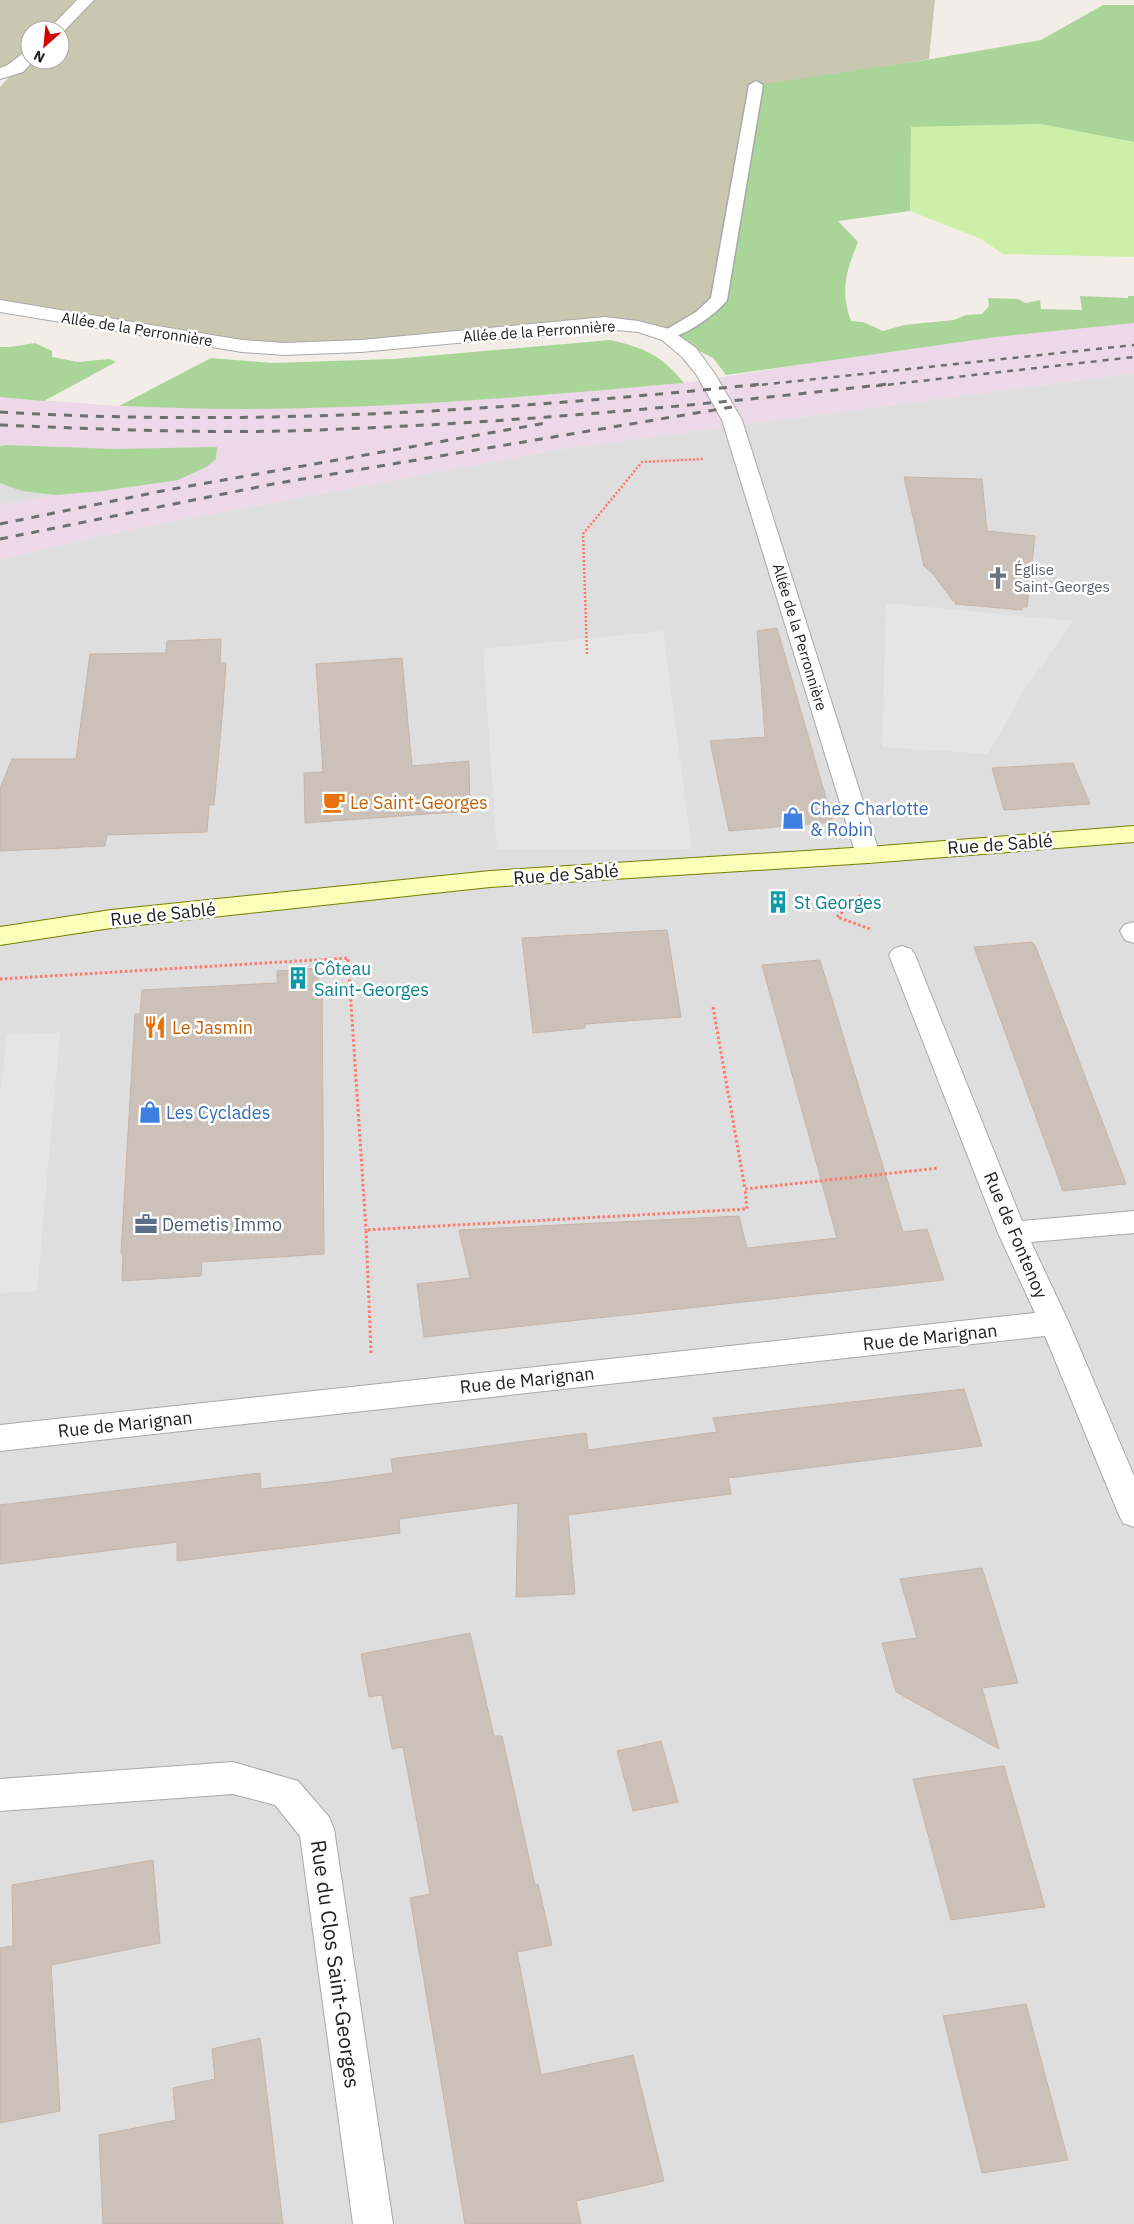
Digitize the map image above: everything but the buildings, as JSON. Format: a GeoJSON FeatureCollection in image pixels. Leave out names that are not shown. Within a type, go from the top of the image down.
{"type":"FeatureCollection","features":[{"type":"Feature","properties":{"kind":"main road","name":"Rue de Sablé"},"geometry":{"type":"LineString","coordinates":[[0,936],[111,919],[490,879],[868,855],[1134,834]]}},
{"type":"Feature","properties":{"kind":"street"},"geometry":{"type":"LineString","coordinates":[[66,20],[86,0]]}},
{"type":"Feature","properties":{"kind":"street"},"geometry":{"type":"LineString","coordinates":[[0,87],[20,65]]}},
{"type":"Feature","properties":{"kind":"street"},"geometry":{"type":"LineString","coordinates":[[0,74],[17,68]]}},
{"type":"Feature","properties":{"kind":"street","name":"Allée de la Perronnière"},"geometry":{"type":"LineString","coordinates":[[0,306],[242,346],[284,349],[361,346],[605,323],[632,325],[668,335],[692,356],[706,375],[732,420],[868,855]]}},
{"type":"Feature","properties":{"kind":"street","name":"Rue de Fontenoy"},"geometry":{"type":"LineString","coordinates":[[902,956],[1012,1233],[1054,1323],[1134,1512]]}},
{"type":"Feature","properties":{"kind":"street"},"geometry":{"type":"LineString","coordinates":[[1012,1233],[1134,1222]]}},
{"type":"Feature","properties":{"kind":"street","name":"Rue de Marignan"},"geometry":{"type":"LineString","coordinates":[[0,1438],[1054,1323]]}},
{"type":"Feature","properties":{"kind":"street","name":"Rue du Clos Saint-Georges"},"geometry":{"type":"LineString","coordinates":[[0,1795],[233,1778],[286,1792],[317,1829],[373,2224]]}},
{"type":"Feature","properties":{"kind":"lane"},"geometry":{"type":"LineString","coordinates":[[668,335],[702,315],[719,300],[756,84]]}},
{"type":"Feature","properties":{"kind":"path"},"geometry":{"type":"LineString","coordinates":[[587,654],[583,534],[642,462],[743,457]]}},
{"type":"Feature","properties":{"kind":"path"},"geometry":{"type":"LineString","coordinates":[[902,956],[896,938],[837,917],[909,851]]}},
{"type":"Feature","properties":{"kind":"path"},"geometry":{"type":"LineString","coordinates":[[0,979],[348,958],[366,1230],[373,1397]]}},
{"type":"Feature","properties":{"kind":"path"},"geometry":{"type":"LineString","coordinates":[[366,1230],[746,1209],[745,1189],[713,1008]]}},
{"type":"Feature","properties":{"kind":"path"},"geometry":{"type":"LineString","coordinates":[[745,1189],[984,1163]]}},
{"type":"Feature","properties":{"kind":"shaded area"},"geometry":{"type":"Polygon","coordinates":[[[0,0],[935,0],[929,59],[908,63],[719,300],[668,335],[632,325],[284,349],[0,306],[0,87],[16,69],[0,74],[0,0]]]}},
{"type":"Feature","properties":{"kind":"shaded area"},"geometry":{"type":"Polygon","coordinates":[[[1134,323],[1134,373],[567,448],[147,526],[0,559],[0,505],[55,495],[57,447],[0,444],[0,397],[119,406],[241,409],[395,404],[532,396],[684,383],[996,337],[1134,323]]]}},
{"type":"Feature","properties":{"kind":"shaded area"},"geometry":{"type":"Polygon","coordinates":[[[1134,373],[1134,2224],[0,2224],[0,559],[147,526],[567,448],[1134,373]]]}},
{"type":"Feature","properties":{"kind":"shaded area"},"geometry":{"type":"Polygon","coordinates":[[[0,444],[57,447],[56,495],[0,505],[0,444]]]}},
{"type":"Feature","properties":{"kind":"shaded area"},"geometry":{"type":"Polygon","coordinates":[[[886,603],[1073,621],[1025,689],[988,754],[882,747],[886,603]]]}},
{"type":"Feature","properties":{"kind":"shaded area"},"geometry":{"type":"Polygon","coordinates":[[[663,631],[692,849],[497,850],[483,649],[663,631]]]}},
{"type":"Feature","properties":{"kind":"shaded area"},"geometry":{"type":"Polygon","coordinates":[[[60,1033],[37,1291],[0,1293],[0,1094],[7,1035],[60,1033]]]}},
{"type":"Feature","properties":{"kind":"green space"},"geometry":{"type":"Polygon","coordinates":[[[1103,5],[1134,5],[1134,142],[1040,124],[911,127],[910,211],[838,221],[858,242],[850,263],[845,290],[851,321],[863,322],[883,331],[904,325],[954,320],[966,315],[982,314],[989,306],[988,298],[1018,299],[1026,303],[1040,300],[1041,309],[1082,310],[1080,296],[1128,298],[1128,296],[1134,296],[1134,323],[996,337],[726,375],[713,358],[668,335],[719,299],[756,85],[908,63],[1041,40],[1103,5]]]}},
{"type":"Feature","properties":{"kind":"green space"},"geometry":{"type":"Polygon","coordinates":[[[1040,124],[1134,142],[1134,257],[1003,254],[981,239],[910,211],[911,127],[1040,124]]]}},
{"type":"Feature","properties":{"kind":"green space"},"geometry":{"type":"Polygon","coordinates":[[[610,340],[633,346],[660,359],[684,383],[518,397],[351,407],[240,409],[119,406],[211,358],[272,363],[393,359],[610,340]]]}},
{"type":"Feature","properties":{"kind":"green space"},"geometry":{"type":"Polygon","coordinates":[[[35,343],[52,351],[52,357],[78,362],[110,359],[116,362],[44,401],[0,397],[0,347],[35,343]]]}},
{"type":"Feature","properties":{"kind":"green space"},"geometry":{"type":"Polygon","coordinates":[[[0,446],[115,449],[217,447],[216,459],[206,467],[178,480],[102,491],[56,495],[22,491],[0,483],[0,446]]]}},
{"type":"Feature","properties":{"kind":"railway"},"geometry":{"type":"LineString","coordinates":[[750,386],[1134,345]]}},
{"type":"Feature","properties":{"kind":"railway"},"geometry":{"type":"LineString","coordinates":[[876,386],[1134,357]]}},
{"type":"Feature","properties":{"kind":"railway"},"geometry":{"type":"LineString","coordinates":[[0,412],[191,418],[286,417],[477,408],[762,384]]}},
{"type":"Feature","properties":{"kind":"railway"},"geometry":{"type":"LineString","coordinates":[[0,425],[215,431],[361,428],[587,414],[888,384]]}},
{"type":"Feature","properties":{"kind":"railway"},"geometry":{"type":"LineString","coordinates":[[0,539],[273,484],[732,407]]}},
{"type":"Feature","properties":{"kind":"railway"},"geometry":{"type":"LineString","coordinates":[[0,524],[167,490],[546,423]]}},
{"type":"Feature","properties":{"kind":"place","name":"Église Saint-Georges"},"geometry":{"type":"Point","coordinates":[998,578]}},
{"type":"Feature","properties":{"kind":"place","name":"Le Saint-Georges"},"geometry":{"type":"Point","coordinates":[334,802]}},
{"type":"Feature","properties":{"kind":"place","name":"Chez Charlotte & Robin"},"geometry":{"type":"Point","coordinates":[793,818]}},
{"type":"Feature","properties":{"kind":"place","name":"St Georges"},"geometry":{"type":"Point","coordinates":[778,902]}},
{"type":"Feature","properties":{"kind":"place","name":"Côteau Saint-Georges"},"geometry":{"type":"Point","coordinates":[298,978]}},
{"type":"Feature","properties":{"kind":"place","name":"Le Jasmin"},"geometry":{"type":"Point","coordinates":[155,1027]}},
{"type":"Feature","properties":{"kind":"place","name":"Les Cyclades"},"geometry":{"type":"Point","coordinates":[150,1112]}},
{"type":"Feature","properties":{"kind":"place","name":"Demetis Immo"},"geometry":{"type":"Point","coordinates":[146,1224]}}]}
